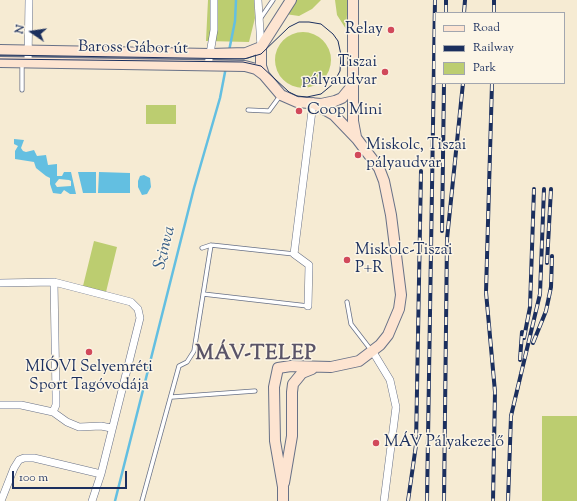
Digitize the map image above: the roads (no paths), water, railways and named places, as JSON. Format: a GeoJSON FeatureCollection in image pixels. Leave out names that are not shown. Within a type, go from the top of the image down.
{"type":"FeatureCollection","features":[{"type":"Feature","properties":{"kind":"street"},"geometry":{"type":"LineString","coordinates":[[25,62],[28,51],[29,0]]}},
{"type":"Feature","properties":{"kind":"street"},"geometry":{"type":"LineString","coordinates":[[208,65],[214,30],[214,0]]}},
{"type":"Feature","properties":{"kind":"street"},"geometry":{"type":"LineString","coordinates":[[258,0],[262,66],[264,75],[281,96],[297,102],[328,103],[342,98],[351,88],[353,78]]}},
{"type":"Feature","properties":{"kind":"street"},"geometry":{"type":"LineString","coordinates":[[261,47],[291,0]]}},
{"type":"Feature","properties":{"kind":"street"},"geometry":{"type":"LineString","coordinates":[[353,0],[353,121],[357,139]]}},
{"type":"Feature","properties":{"kind":"street","name":"Baross Gábor út"},"geometry":{"type":"LineString","coordinates":[[0,50],[210,54],[246,53],[261,47]]}},
{"type":"Feature","properties":{"kind":"street","name":"Baross Gábor út"},"geometry":{"type":"LineString","coordinates":[[0,62],[245,66],[256,69],[264,75]]}},
{"type":"Feature","properties":{"kind":"street"},"geometry":{"type":"LineString","coordinates":[[283,501],[283,487],[275,441],[274,387],[278,368],[291,366],[315,368],[350,364],[359,361],[373,352],[388,335],[395,323],[399,309],[400,278],[391,215],[384,181],[376,164],[357,139],[334,115],[313,103]]}},
{"type":"Feature","properties":{"kind":"street"},"geometry":{"type":"LineString","coordinates":[[308,306],[309,265],[294,254],[313,103]]}},
{"type":"Feature","properties":{"kind":"street"},"geometry":{"type":"LineString","coordinates":[[53,412],[56,395],[54,282]]}},
{"type":"Feature","properties":{"kind":"street"},"geometry":{"type":"LineString","coordinates":[[0,283],[54,282],[131,302],[138,309],[140,318],[101,474],[92,501]]}},
{"type":"Feature","properties":{"kind":"street"},"geometry":{"type":"LineString","coordinates":[[373,352],[390,380],[396,407],[384,501]]}},
{"type":"Feature","properties":{"kind":"street"},"geometry":{"type":"LineString","coordinates":[[283,487],[292,436],[293,384],[296,378],[302,373],[315,368]]}},
{"type":"Feature","properties":{"kind":"street"},"geometry":{"type":"LineString","coordinates":[[0,405],[21,405],[53,412],[67,422],[79,427],[101,426],[112,428]]}},
{"type":"Feature","properties":{"kind":"street"},"geometry":{"type":"LineString","coordinates":[[1,501],[14,468],[19,460],[24,458],[34,458],[101,474]]}},
{"type":"Feature","properties":{"kind":"lane"},"geometry":{"type":"LineString","coordinates":[[260,20],[273,0]]}},
{"type":"Feature","properties":{"kind":"lane"},"geometry":{"type":"LineString","coordinates":[[22,90],[25,62]]}},
{"type":"Feature","properties":{"kind":"lane"},"geometry":{"type":"LineString","coordinates":[[248,110],[269,111],[281,96]]}},
{"type":"Feature","properties":{"kind":"lane"},"geometry":{"type":"LineString","coordinates":[[142,501],[179,366],[187,362],[194,351],[211,246]]}},
{"type":"Feature","properties":{"kind":"lane"},"geometry":{"type":"LineString","coordinates":[[202,248],[211,246],[294,254]]}},
{"type":"Feature","properties":{"kind":"lane"},"geometry":{"type":"LineString","coordinates":[[203,294],[308,306]]}},
{"type":"Feature","properties":{"kind":"lane"},"geometry":{"type":"LineString","coordinates":[[347,302],[351,324],[373,352]]}},
{"type":"Feature","properties":{"kind":"lane"},"geometry":{"type":"LineString","coordinates":[[172,396],[255,391]]}},
{"type":"Feature","properties":{"kind":"water"},"geometry":{"type":"Polygon","coordinates":[[[14,139],[24,140],[21,148],[23,151],[26,152],[34,150],[37,156],[46,155],[48,165],[57,164],[57,176],[62,176],[64,172],[71,172],[76,194],[70,194],[64,190],[61,194],[53,193],[50,178],[36,168],[34,162],[15,159],[15,151],[18,146],[14,144],[14,139]],[[59,179],[55,184],[57,187],[71,186],[71,181],[59,179]]]}},
{"type":"Feature","properties":{"kind":"water"},"geometry":{"type":"Polygon","coordinates":[[[78,172],[96,172],[96,193],[83,193],[78,172]]]}},
{"type":"Feature","properties":{"kind":"water"},"geometry":{"type":"Polygon","coordinates":[[[99,172],[130,173],[130,193],[98,193],[99,172]]]}},
{"type":"Feature","properties":{"kind":"water"},"geometry":{"type":"Polygon","coordinates":[[[144,175],[150,178],[151,187],[147,194],[142,195],[138,187],[138,181],[140,176],[144,175]]]}},
{"type":"Feature","properties":{"kind":"waterway","name":"Szinva"},"geometry":{"type":"LineString","coordinates":[[229,51],[235,21],[236,0]]}},
{"type":"Feature","properties":{"kind":"waterway","name":"Szinva"},"geometry":{"type":"LineString","coordinates":[[115,501],[194,188],[220,98],[226,67]]}},
{"type":"Feature","properties":{"kind":"tram line"},"geometry":{"type":"LineString","coordinates":[[0,55],[244,59],[261,54],[289,27],[299,22],[321,24],[333,34],[338,41],[341,55],[340,71],[333,84],[321,94],[307,97],[297,96],[289,92],[261,66],[243,62],[0,59]]}},
{"type":"Feature","properties":{"kind":"railway"},"geometry":{"type":"LineString","coordinates":[[427,501],[435,0]]}},
{"type":"Feature","properties":{"kind":"railway"},"geometry":{"type":"LineString","coordinates":[[446,0],[446,12]]}},
{"type":"Feature","properties":{"kind":"railway"},"geometry":{"type":"LineString","coordinates":[[464,12],[465,0]]}},
{"type":"Feature","properties":{"kind":"railway"},"geometry":{"type":"LineString","coordinates":[[494,0],[494,12]]}},
{"type":"Feature","properties":{"kind":"railway"},"geometry":{"type":"LineString","coordinates":[[442,231],[444,84]]}},
{"type":"Feature","properties":{"kind":"railway"},"geometry":{"type":"LineString","coordinates":[[444,501],[447,239],[463,84]]}},
{"type":"Feature","properties":{"kind":"railway"},"geometry":{"type":"LineString","coordinates":[[492,84],[486,292],[495,392],[493,501]]}},
{"type":"Feature","properties":{"kind":"railway"},"geometry":{"type":"LineString","coordinates":[[408,501],[416,445],[421,171]]}},
{"type":"Feature","properties":{"kind":"railway"},"geometry":{"type":"LineString","coordinates":[[524,338],[530,307],[534,189]]}},
{"type":"Feature","properties":{"kind":"railway"},"geometry":{"type":"LineString","coordinates":[[508,501],[511,416],[540,294],[544,189]]}},
{"type":"Feature","properties":{"kind":"railway"},"geometry":{"type":"LineString","coordinates":[[547,263],[551,189]]}},
{"type":"Feature","properties":{"kind":"railway"},"geometry":{"type":"LineString","coordinates":[[533,343],[546,311],[551,287],[552,256]]}},
{"type":"Feature","properties":{"kind":"railway"},"geometry":{"type":"LineString","coordinates":[[520,360],[522,332]]}},
{"type":"Feature","properties":{"kind":"place","name":"Relay"},"geometry":{"type":"Point","coordinates":[391,30]}},
{"type":"Feature","properties":{"kind":"place","name":"Tiszai pályaudvar"},"geometry":{"type":"Point","coordinates":[385,72]}},
{"type":"Feature","properties":{"kind":"place","name":"Coop Mini"},"geometry":{"type":"Point","coordinates":[299,111]}},
{"type":"Feature","properties":{"kind":"place","name":"Miskolc, Tiszai pályaudvar"},"geometry":{"type":"Point","coordinates":[358,155]}},
{"type":"Feature","properties":{"kind":"place","name":"Miskolc-Tiszai P+R"},"geometry":{"type":"Point","coordinates":[347,260]}},
{"type":"Feature","properties":{"kind":"place","name":"MIÓVI Selyemréti Sport Tagóvodája"},"geometry":{"type":"Point","coordinates":[89,352]}},
{"type":"Feature","properties":{"kind":"place","name":"MÁV Pályakezelő"},"geometry":{"type":"Point","coordinates":[376,443]}},
{"type":"Feature","properties":{"kind":"district","name":"MÁV-TELEP"},"geometry":{"type":"Point","coordinates":[256,356]}}]}
